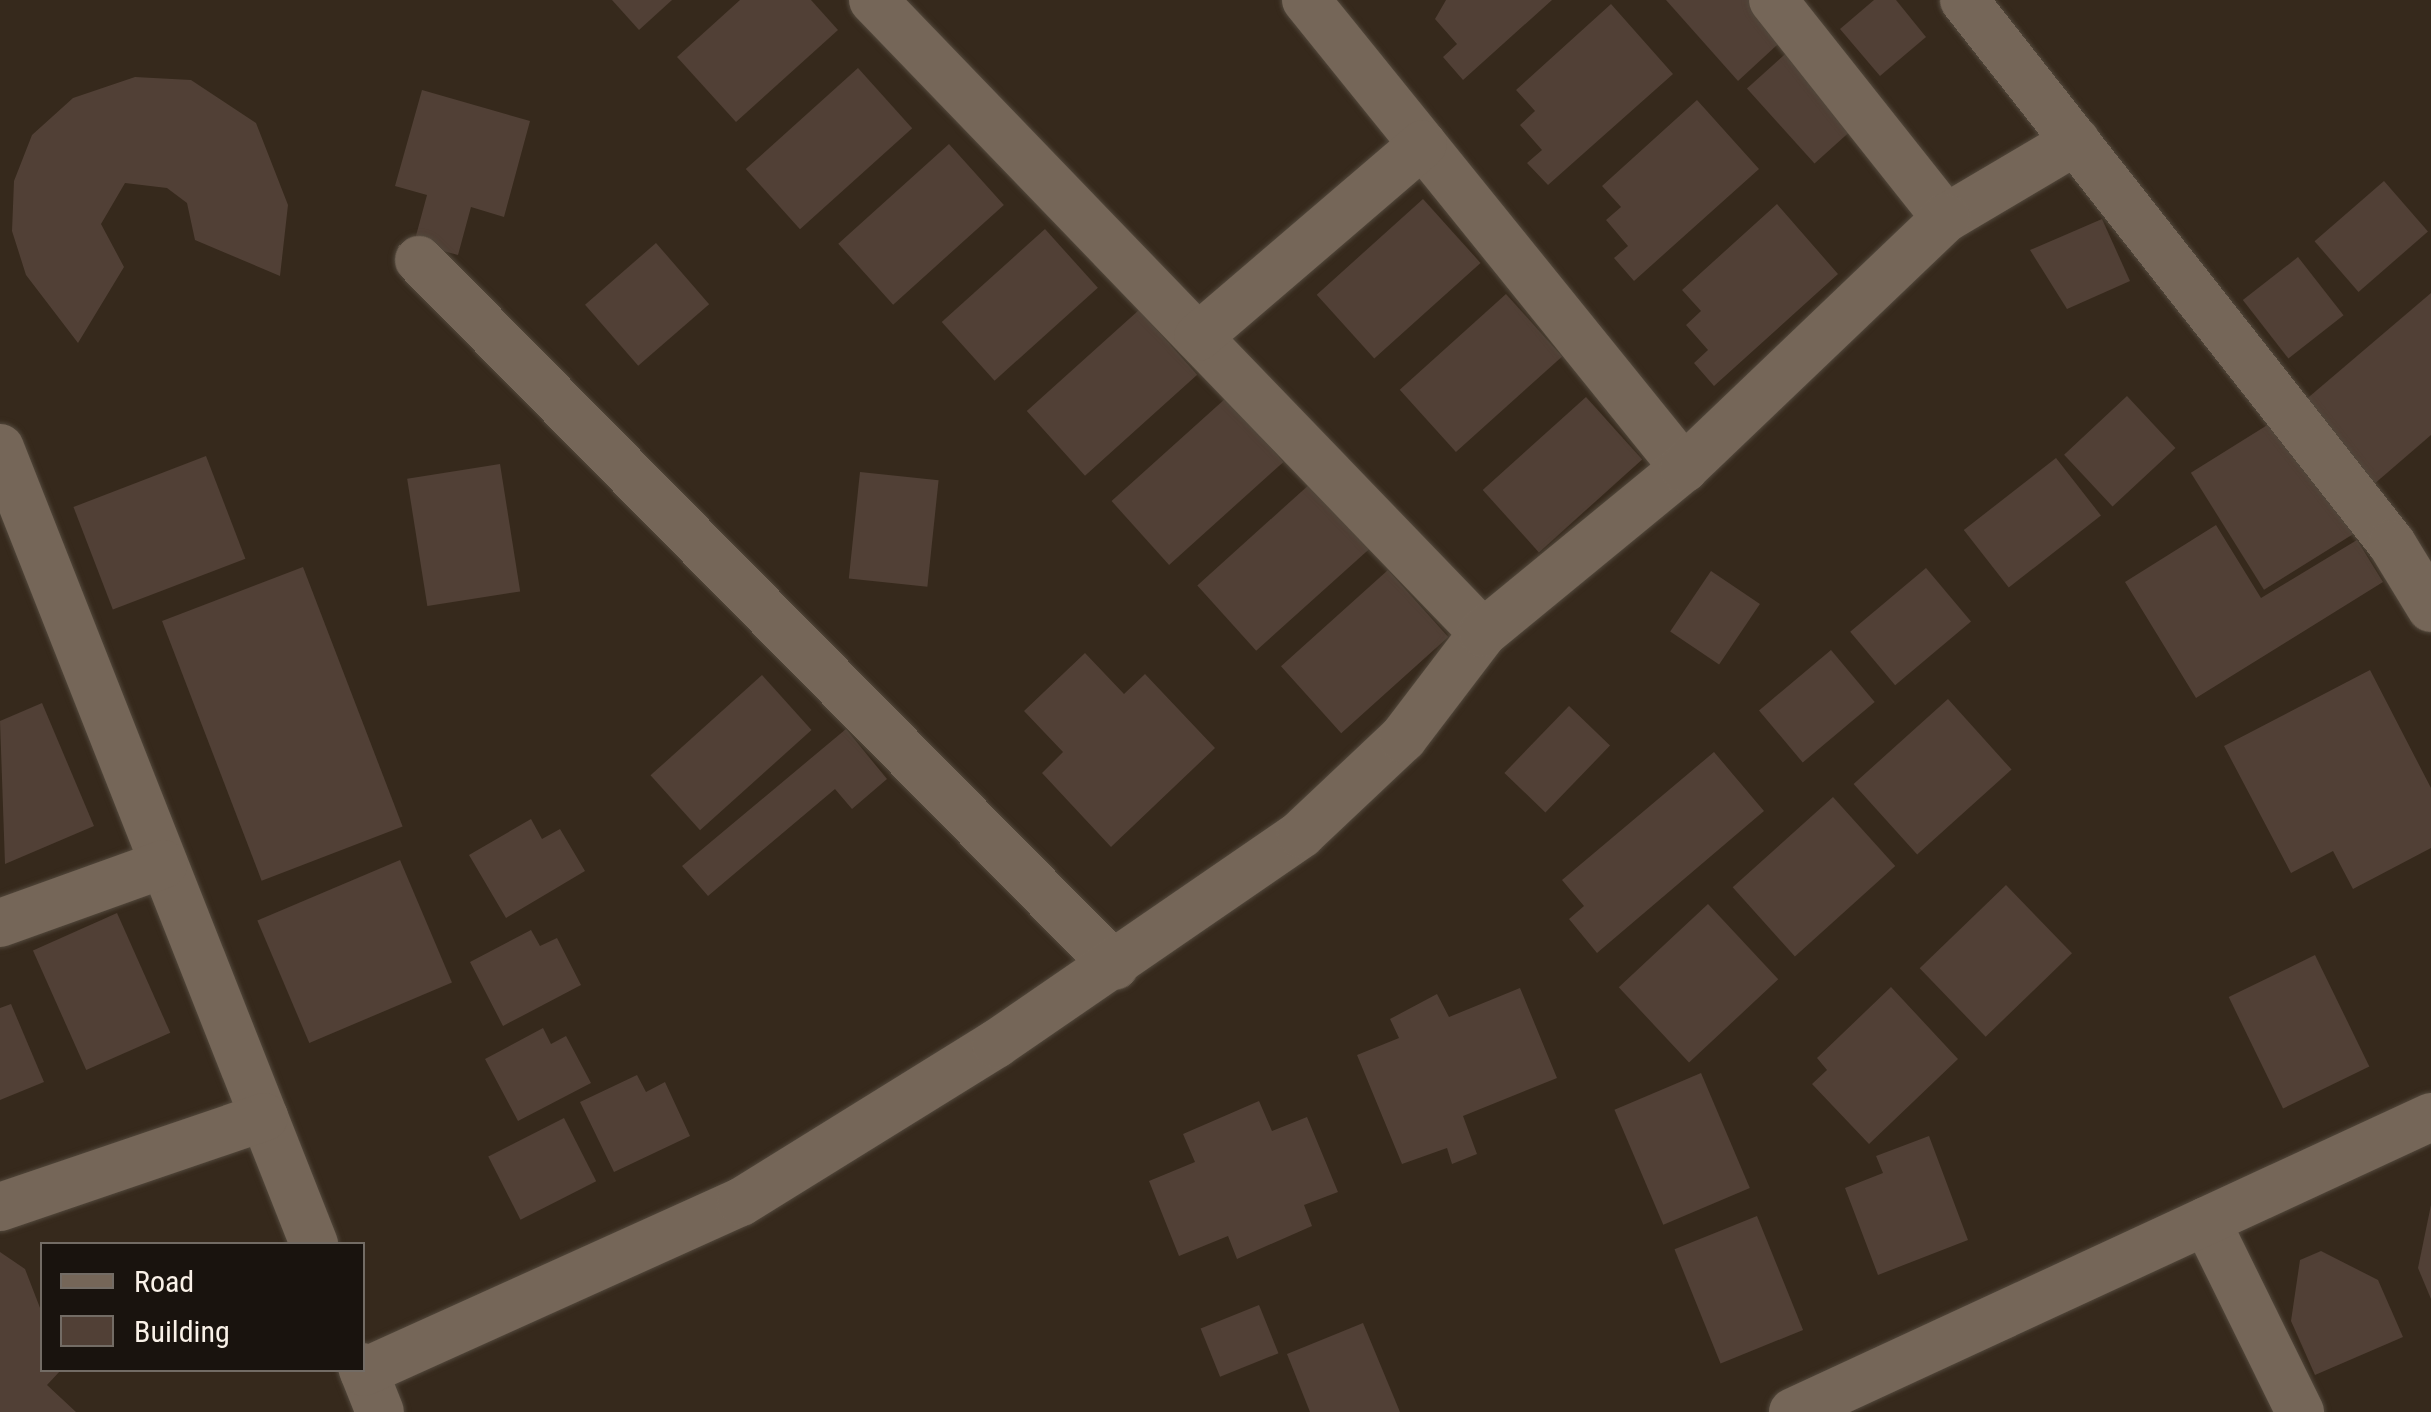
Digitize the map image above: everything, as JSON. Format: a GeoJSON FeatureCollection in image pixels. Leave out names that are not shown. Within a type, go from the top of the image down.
{"type":"FeatureCollection","features":[{"type":"Feature","properties":{"kind":"street"},"geometry":{"type":"LineString","coordinates":[[873,0],[1483,633]]}},
{"type":"Feature","properties":{"kind":"street"},"geometry":{"type":"LineString","coordinates":[[1306,0],[1684,468]]}},
{"type":"Feature","properties":{"kind":"street"},"geometry":{"type":"LineString","coordinates":[[1773,0],[1946,218]]}},
{"type":"Feature","properties":{"kind":"street"},"geometry":{"type":"LineString","coordinates":[[1964,0],[2426,589]]}},
{"type":"Feature","properties":{"kind":"street"},"geometry":{"type":"LineString","coordinates":[[369,1384],[741,1202],[1115,966],[1301,834],[1403,738],[1483,633],[1684,468],[1946,218],[2076,142]]}},
{"type":"Feature","properties":{"kind":"street"},"geometry":{"type":"LineString","coordinates":[[1198,337],[1423,144]]}},
{"type":"Feature","properties":{"kind":"street"},"geometry":{"type":"LineString","coordinates":[[418,260],[1115,966]]}},
{"type":"Feature","properties":{"kind":"street"},"geometry":{"type":"LineString","coordinates":[[4,473],[313,1242]]}},
{"type":"Feature","properties":{"kind":"street"},"geometry":{"type":"LineString","coordinates":[[0,924],[164,864]]}},
{"type":"Feature","properties":{"kind":"street"},"geometry":{"type":"LineString","coordinates":[[0,1207],[264,1117]]}},
{"type":"Feature","properties":{"kind":"street"},"geometry":{"type":"LineString","coordinates":[[1792,1412],[2431,1118]]}},
{"type":"Feature","properties":{"kind":"street"},"geometry":{"type":"LineString","coordinates":[[2206,1221],[2300,1412]]}},
{"type":"Feature","properties":{"kind":"building"},"geometry":{"type":"Polygon","coordinates":[[[612,0],[672,0],[639,30],[612,0]]]}},
{"type":"Feature","properties":{"kind":"building"},"geometry":{"type":"Polygon","coordinates":[[[740,0],[811,0],[838,30],[736,122],[677,57],[740,0]]]}},
{"type":"Feature","properties":{"kind":"building"},"geometry":{"type":"Polygon","coordinates":[[[1446,0],[1552,0],[1463,80],[1443,57],[1457,44],[1435,19],[1446,0]]]}},
{"type":"Feature","properties":{"kind":"building"},"geometry":{"type":"Polygon","coordinates":[[[1666,0],[1757,0],[1788,35],[1738,81],[1666,0]]]}},
{"type":"Feature","properties":{"kind":"building"},"geometry":{"type":"Polygon","coordinates":[[[1874,0],[1896,0],[1926,37],[1880,76],[1840,29],[1874,0]]]}},
{"type":"Feature","properties":{"kind":"building"},"geometry":{"type":"Polygon","coordinates":[[[1611,4],[1673,74],[1548,185],[1527,163],[1542,150],[1520,125],[1535,111],[1516,90],[1611,4]]]}},
{"type":"Feature","properties":{"kind":"building"},"geometry":{"type":"Polygon","coordinates":[[[1793,47],[1861,122],[1815,164],[1747,88],[1793,47]]]}},
{"type":"Feature","properties":{"kind":"building"},"geometry":{"type":"Polygon","coordinates":[[[858,68],[912,128],[800,229],[746,169],[858,68]]]}},
{"type":"Feature","properties":{"kind":"building"},"geometry":{"type":"Polygon","coordinates":[[[135,77],[191,80],[256,123],[288,205],[280,276],[195,240],[187,203],[167,188],[125,183],[101,224],[124,267],[78,343],[26,275],[12,231],[14,181],[32,135],[73,98],[135,77]]]}},
{"type":"Feature","properties":{"kind":"building"},"geometry":{"type":"Polygon","coordinates":[[[422,90],[530,121],[504,217],[471,207],[458,255],[414,243],[427,195],[395,186],[422,90]]]}},
{"type":"Feature","properties":{"kind":"building"},"geometry":{"type":"Polygon","coordinates":[[[1697,100],[1759,169],[1634,281],[1614,258],[1628,246],[1606,220],[1621,207],[1602,186],[1697,100]]]}},
{"type":"Feature","properties":{"kind":"building"},"geometry":{"type":"Polygon","coordinates":[[[949,144],[1004,205],[893,305],[838,244],[949,144]]]}},
{"type":"Feature","properties":{"kind":"building"},"geometry":{"type":"Polygon","coordinates":[[[2384,181],[2428,232],[2359,292],[2315,241],[2384,181]]]}},
{"type":"Feature","properties":{"kind":"building"},"geometry":{"type":"Polygon","coordinates":[[[1423,199],[1481,263],[1374,359],[1317,295],[1423,199]]]}},
{"type":"Feature","properties":{"kind":"building"},"geometry":{"type":"Polygon","coordinates":[[[1777,204],[1838,274],[1714,386],[1694,363],[1708,350],[1686,325],[1701,311],[1682,290],[1777,204]]]}},
{"type":"Feature","properties":{"kind":"building"},"geometry":{"type":"Polygon","coordinates":[[[2102,219],[2130,281],[2067,309],[2030,250],[2102,219]]]}},
{"type":"Feature","properties":{"kind":"building"},"geometry":{"type":"Polygon","coordinates":[[[1045,229],[1098,288],[995,381],[942,322],[1045,229]]]}},
{"type":"Feature","properties":{"kind":"building"},"geometry":{"type":"Polygon","coordinates":[[[656,243],[709,304],[638,366],[585,305],[656,243]]]}},
{"type":"Feature","properties":{"kind":"building"},"geometry":{"type":"Polygon","coordinates":[[[2298,257],[2344,315],[2288,358],[2243,300],[2298,257]]]}},
{"type":"Feature","properties":{"kind":"building"},"geometry":{"type":"Polygon","coordinates":[[[2431,293],[2431,435],[2373,485],[2303,402],[2431,293]]]}},
{"type":"Feature","properties":{"kind":"building"},"geometry":{"type":"Polygon","coordinates":[[[1506,294],[1562,356],[1456,452],[1400,390],[1506,294]]]}},
{"type":"Feature","properties":{"kind":"building"},"geometry":{"type":"Polygon","coordinates":[[[1139,310],[1197,375],[1085,476],[1027,411],[1139,310]]]}},
{"type":"Feature","properties":{"kind":"building"},"geometry":{"type":"Polygon","coordinates":[[[2127,396],[2175,448],[2113,507],[2064,455],[2127,396]]]}},
{"type":"Feature","properties":{"kind":"building"},"geometry":{"type":"Polygon","coordinates":[[[1586,397],[1642,459],[1539,552],[1483,490],[1586,397]]]}},
{"type":"Feature","properties":{"kind":"building"},"geometry":{"type":"Polygon","coordinates":[[[1226,398],[1284,462],[1169,565],[1112,501],[1226,398]]]}},
{"type":"Feature","properties":{"kind":"building"},"geometry":{"type":"Polygon","coordinates":[[[2285,414],[2358,531],[2264,590],[2191,473],[2285,414]]]}},
{"type":"Feature","properties":{"kind":"building"},"geometry":{"type":"Polygon","coordinates":[[[206,456],[245,559],[113,610],[73,507],[206,456]]]}},
{"type":"Feature","properties":{"kind":"building"},"geometry":{"type":"Polygon","coordinates":[[[2056,458],[2101,516],[2009,588],[1964,530],[2056,458]]]}},
{"type":"Feature","properties":{"kind":"building"},"geometry":{"type":"Polygon","coordinates":[[[500,464],[520,591],[427,606],[407,479],[500,464]]]}},
{"type":"Feature","properties":{"kind":"building"},"geometry":{"type":"Polygon","coordinates":[[[860,472],[939,480],[927,587],[849,578],[860,472]]]}},
{"type":"Feature","properties":{"kind":"building"},"geometry":{"type":"Polygon","coordinates":[[[1311,483],[1370,548],[1256,651],[1197,585],[1311,483]]]}},
{"type":"Feature","properties":{"kind":"building"},"geometry":{"type":"Polygon","coordinates":[[[2216,525],[2261,598],[2357,540],[2383,582],[2196,698],[2125,582],[2216,525]]]}},
{"type":"Feature","properties":{"kind":"building"},"geometry":{"type":"Polygon","coordinates":[[[303,567],[403,827],[262,881],[162,621],[303,567]]]}},
{"type":"Feature","properties":{"kind":"building"},"geometry":{"type":"Polygon","coordinates":[[[1926,568],[1971,622],[1895,685],[1850,632],[1926,568]]]}},
{"type":"Feature","properties":{"kind":"building"},"geometry":{"type":"Polygon","coordinates":[[[1388,570],[1448,637],[1341,733],[1281,666],[1388,570]]]}},
{"type":"Feature","properties":{"kind":"building"},"geometry":{"type":"Polygon","coordinates":[[[1711,571],[1760,604],[1719,665],[1670,632],[1711,571]]]}},
{"type":"Feature","properties":{"kind":"building"},"geometry":{"type":"Polygon","coordinates":[[[1831,650],[1875,702],[1803,763],[1759,710],[1831,650]]]}},
{"type":"Feature","properties":{"kind":"building"},"geometry":{"type":"Polygon","coordinates":[[[1085,653],[1124,694],[1145,674],[1215,748],[1111,847],[1042,773],[1063,752],[1024,711],[1085,653]]]}},
{"type":"Feature","properties":{"kind":"building"},"geometry":{"type":"Polygon","coordinates":[[[2370,670],[2431,788],[2431,848],[2353,889],[2333,851],[2291,873],[2224,746],[2370,670]]]}},
{"type":"Feature","properties":{"kind":"building"},"geometry":{"type":"Polygon","coordinates":[[[762,675],[812,730],[700,830],[651,775],[762,675]]]}},
{"type":"Feature","properties":{"kind":"building"},"geometry":{"type":"Polygon","coordinates":[[[1948,699],[2012,770],[1917,855],[1854,784],[1948,699]]]}},
{"type":"Feature","properties":{"kind":"building"},"geometry":{"type":"Polygon","coordinates":[[[42,703],[94,826],[5,864],[0,721],[42,703]]]}},
{"type":"Feature","properties":{"kind":"building"},"geometry":{"type":"Polygon","coordinates":[[[1569,706],[1610,746],[1545,812],[1504,773],[1569,706]]]}},
{"type":"Feature","properties":{"kind":"building"},"geometry":{"type":"Polygon","coordinates":[[[846,729],[887,779],[852,809],[835,789],[708,896],[682,866],[846,729]]]}},
{"type":"Feature","properties":{"kind":"building"},"geometry":{"type":"Polygon","coordinates":[[[1714,752],[1764,811],[1597,953],[1569,919],[1584,906],[1562,880],[1714,752]]]}},
{"type":"Feature","properties":{"kind":"building"},"geometry":{"type":"Polygon","coordinates":[[[1833,797],[1895,866],[1795,956],[1733,887],[1833,797]]]}},
{"type":"Feature","properties":{"kind":"building"},"geometry":{"type":"Polygon","coordinates":[[[531,819],[542,839],[560,829],[585,871],[506,918],[469,855],[531,819]]]}},
{"type":"Feature","properties":{"kind":"building"},"geometry":{"type":"Polygon","coordinates":[[[400,860],[452,982],[309,1043],[257,921],[400,860]]]}},
{"type":"Feature","properties":{"kind":"building"},"geometry":{"type":"Polygon","coordinates":[[[2006,885],[2072,953],[1986,1037],[1920,968],[2006,885]]]}},
{"type":"Feature","properties":{"kind":"building"},"geometry":{"type":"Polygon","coordinates":[[[1708,904],[1778,979],[1689,1063],[1619,987],[1708,904]]]}},
{"type":"Feature","properties":{"kind":"building"},"geometry":{"type":"Polygon","coordinates":[[[117,913],[170,1033],[86,1070],[33,950],[117,913]]]}},
{"type":"Feature","properties":{"kind":"building"},"geometry":{"type":"Polygon","coordinates":[[[531,930],[540,946],[557,938],[581,985],[503,1026],[470,962],[531,930]]]}},
{"type":"Feature","properties":{"kind":"building"},"geometry":{"type":"Polygon","coordinates":[[[2315,955],[2369,1066],[2283,1109],[2229,997],[2315,955]]]}},
{"type":"Feature","properties":{"kind":"building"},"geometry":{"type":"Polygon","coordinates":[[[1891,987],[1958,1059],[1869,1144],[1812,1084],[1827,1070],[1817,1058],[1891,987]]]}},
{"type":"Feature","properties":{"kind":"building"},"geometry":{"type":"Polygon","coordinates":[[[1520,988],[1557,1078],[1463,1116],[1477,1154],[1452,1164],[1447,1148],[1402,1164],[1357,1055],[1399,1038],[1390,1019],[1437,994],[1449,1017],[1520,988]]]}},
{"type":"Feature","properties":{"kind":"building"},"geometry":{"type":"Polygon","coordinates":[[[11,1004],[44,1082],[0,1100],[0,1008],[11,1004]]]}},
{"type":"Feature","properties":{"kind":"building"},"geometry":{"type":"Polygon","coordinates":[[[543,1028],[551,1044],[566,1036],[591,1083],[518,1121],[485,1059],[543,1028]]]}},
{"type":"Feature","properties":{"kind":"building"},"geometry":{"type":"Polygon","coordinates":[[[1701,1073],[1750,1188],[1663,1225],[1614,1110],[1701,1073]]]}},
{"type":"Feature","properties":{"kind":"building"},"geometry":{"type":"Polygon","coordinates":[[[637,1075],[646,1092],[665,1082],[690,1136],[614,1172],[580,1102],[637,1075]]]}},
{"type":"Feature","properties":{"kind":"building"},"geometry":{"type":"Polygon","coordinates":[[[1259,1101],[1272,1131],[1307,1117],[1338,1192],[1304,1205],[1312,1226],[1237,1259],[1228,1236],[1179,1256],[1149,1181],[1195,1162],[1183,1134],[1259,1101]]]}},
{"type":"Feature","properties":{"kind":"building"},"geometry":{"type":"Polygon","coordinates":[[[564,1118],[596,1181],[520,1220],[488,1157],[564,1118]]]}},
{"type":"Feature","properties":{"kind":"building"},"geometry":{"type":"Polygon","coordinates":[[[1929,1136],[1968,1240],[1878,1275],[1845,1188],[1883,1173],[1876,1156],[1929,1136]]]}},
{"type":"Feature","properties":{"kind":"building"},"geometry":{"type":"Polygon","coordinates":[[[2431,1205],[2431,1299],[2418,1268],[2431,1205]]]}},
{"type":"Feature","properties":{"kind":"building"},"geometry":{"type":"Polygon","coordinates":[[[1757,1216],[1803,1330],[1721,1363],[1674,1249],[1757,1216]]]}},
{"type":"Feature","properties":{"kind":"building"},"geometry":{"type":"Polygon","coordinates":[[[2321,1251],[2378,1280],[2403,1337],[2315,1375],[2291,1321],[2300,1260],[2321,1251]]]}},
{"type":"Feature","properties":{"kind":"building"},"geometry":{"type":"Polygon","coordinates":[[[0,1252],[25,1269],[40,1308],[40,1372],[59,1372],[47,1385],[76,1412],[0,1412],[0,1252]]]}},
{"type":"Feature","properties":{"kind":"building"},"geometry":{"type":"Polygon","coordinates":[[[1259,1305],[1278,1353],[1220,1377],[1201,1329],[1259,1305]]]}},
{"type":"Feature","properties":{"kind":"building"},"geometry":{"type":"Polygon","coordinates":[[[1363,1323],[1400,1412],[1310,1412],[1287,1354],[1363,1323]]]}}]}
